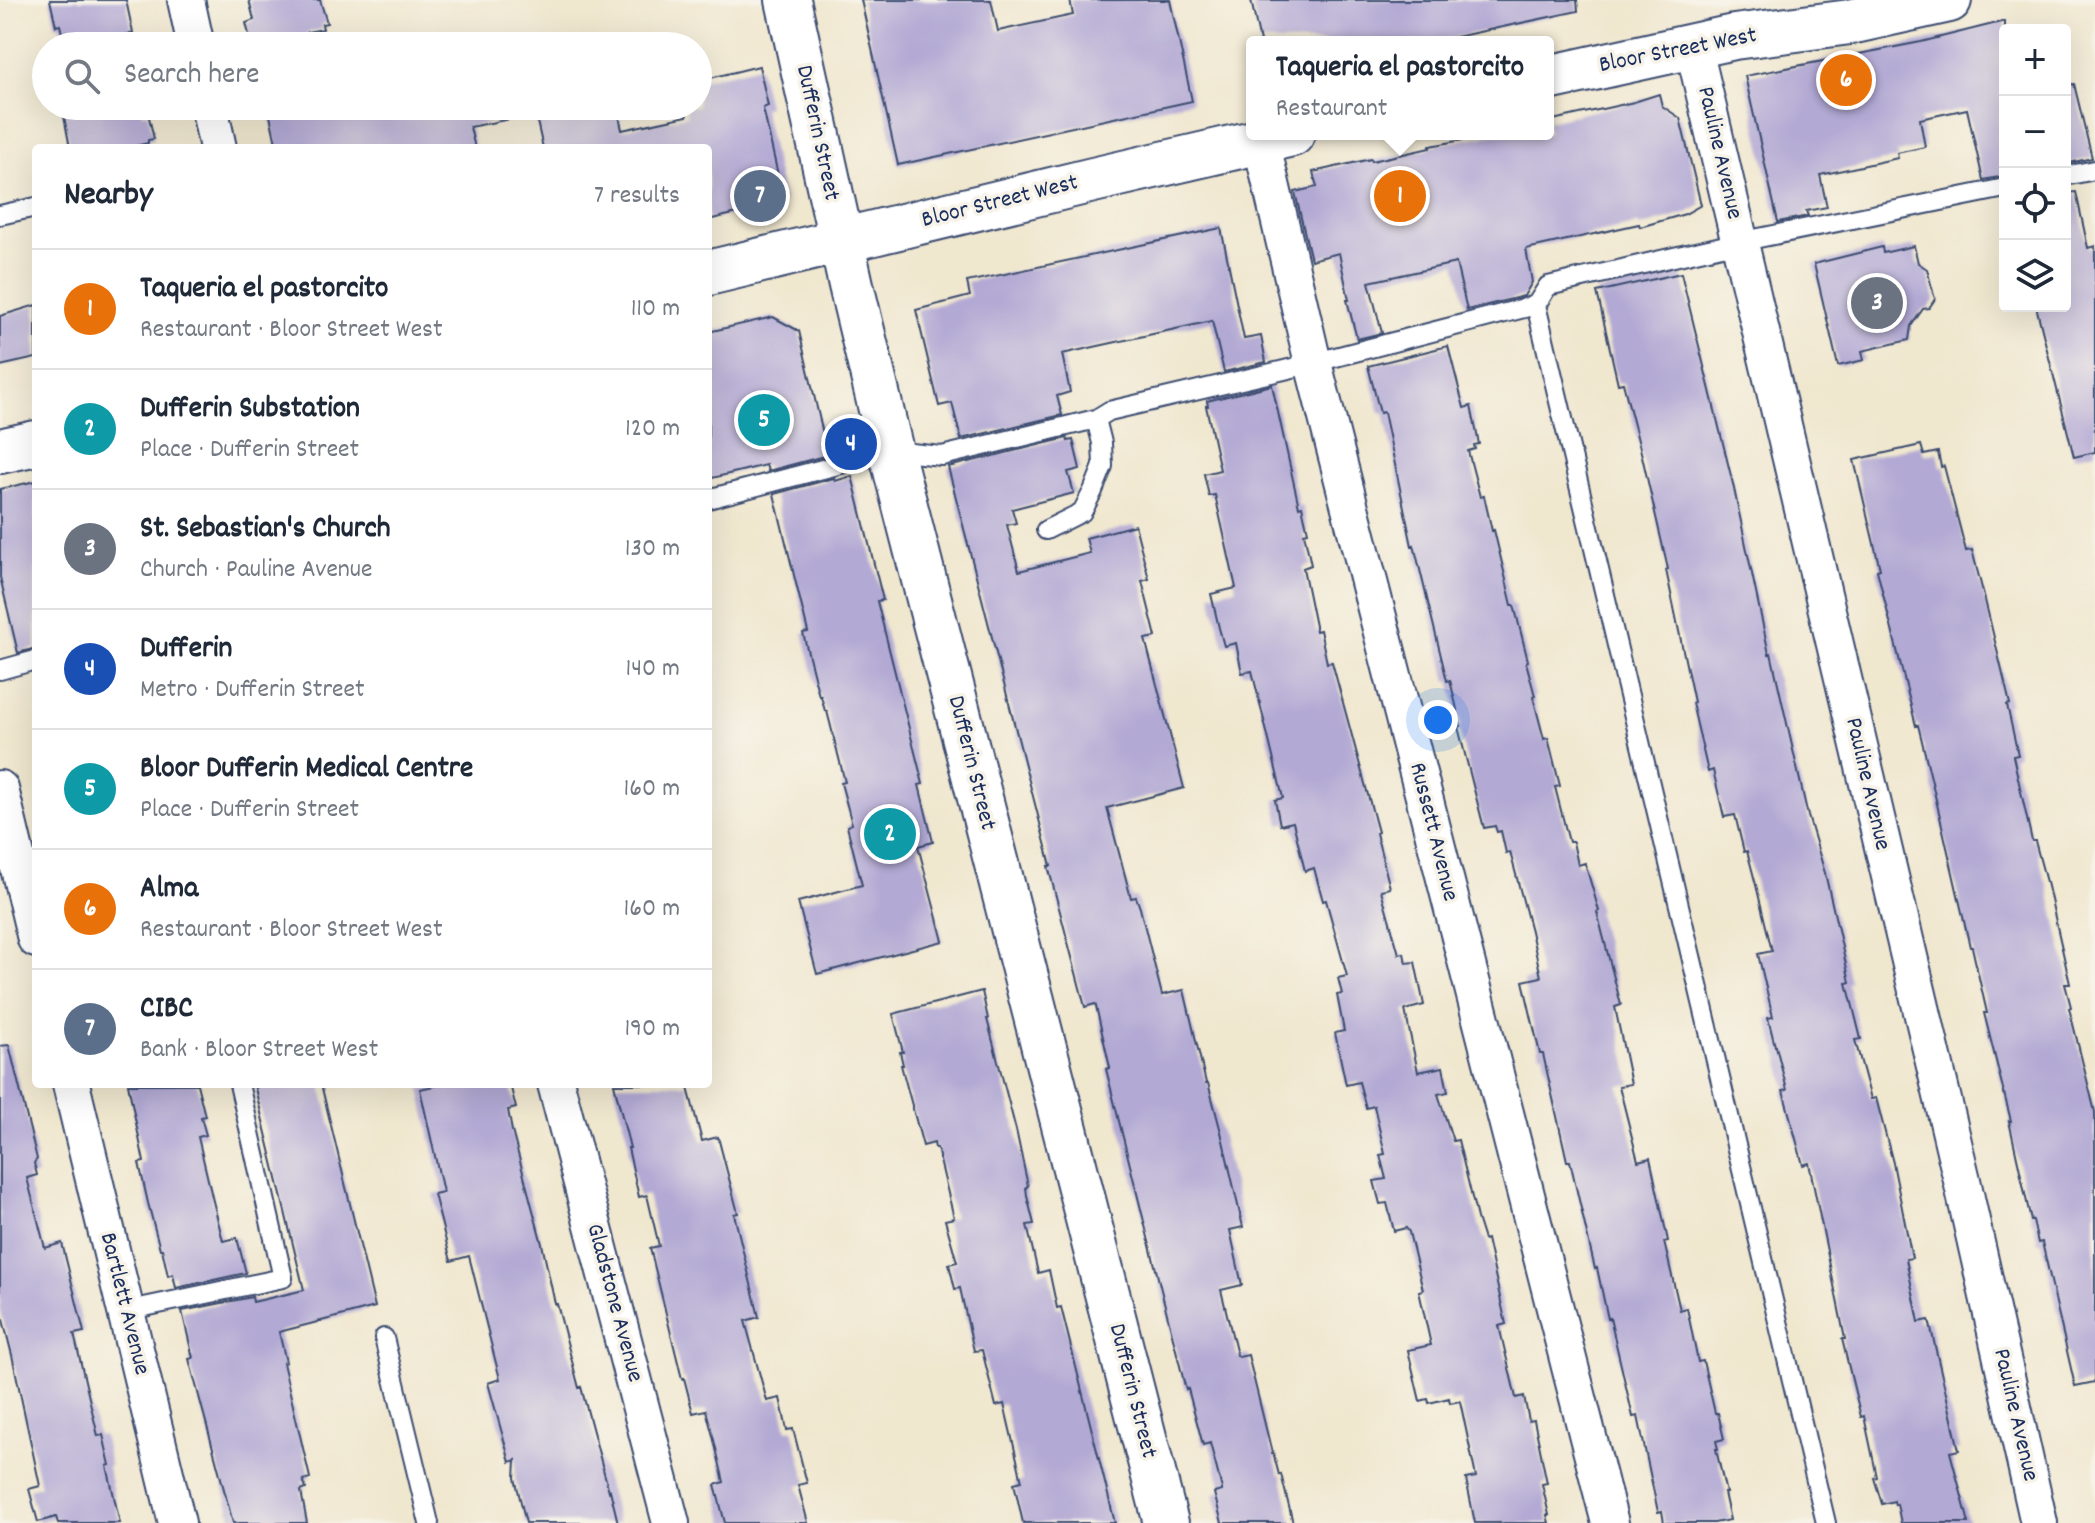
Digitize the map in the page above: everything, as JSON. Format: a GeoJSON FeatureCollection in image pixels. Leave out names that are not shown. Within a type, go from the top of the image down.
{"type":"FeatureCollection","features":[{"type":"Feature","properties":{"kind":"main road","name":"Dufferin Street"},"geometry":{"type":"LineString","coordinates":[[788,0],[891,451],[1166,1523]]}},
{"type":"Feature","properties":{"kind":"main road","name":"Bloor Street West"},"geometry":{"type":"LineString","coordinates":[[1554,77],[1734,37],[1850,22],[1949,0]]}},
{"type":"Feature","properties":{"kind":"main road","name":"Bloor Street West"},"geometry":{"type":"LineString","coordinates":[[712,272],[1263,140]]}},
{"type":"Feature","properties":{"kind":"main road"},"geometry":{"type":"LineString","coordinates":[[0,451],[32,444]]}},
{"type":"Feature","properties":{"kind":"street"},"geometry":{"type":"LineString","coordinates":[[186,0],[193,32]]}},
{"type":"Feature","properties":{"kind":"street","name":"Pauline Avenue"},"geometry":{"type":"LineString","coordinates":[[1693,45],[1961,1176],[2039,1523]]}},
{"type":"Feature","properties":{"kind":"street"},"geometry":{"type":"LineString","coordinates":[[212,120],[217,144]]}},
{"type":"Feature","properties":{"kind":"street","name":"Russett Avenue"},"geometry":{"type":"LineString","coordinates":[[1276,140],[1313,363],[1610,1523]]}},
{"type":"Feature","properties":{"kind":"street"},"geometry":{"type":"LineString","coordinates":[[0,789],[22,833],[25,892],[32,922]]}},
{"type":"Feature","properties":{"kind":"street","name":"Bartlett Avenue"},"geometry":{"type":"LineString","coordinates":[[72,1088],[177,1523]]}},
{"type":"Feature","properties":{"kind":"street","name":"Gladstone Avenue"},"geometry":{"type":"LineString","coordinates":[[557,1088],[671,1523]]}},
{"type":"Feature","properties":{"kind":"lane"},"geometry":{"type":"LineString","coordinates":[[2071,175],[2095,170]]}},
{"type":"Feature","properties":{"kind":"lane"},"geometry":{"type":"LineString","coordinates":[[712,498],[891,451],[942,456],[1096,419],[1109,411],[1313,363],[1536,305],[1548,286],[1739,242],[1999,189]]}},
{"type":"Feature","properties":{"kind":"lane"},"geometry":{"type":"LineString","coordinates":[[0,215],[32,208]]}},
{"type":"Feature","properties":{"kind":"lane"},"geometry":{"type":"LineString","coordinates":[[1536,305],[1826,1523]]}},
{"type":"Feature","properties":{"kind":"lane"},"geometry":{"type":"LineString","coordinates":[[1046,530],[1082,512],[1093,491],[1103,466],[1096,419]]}},
{"type":"Feature","properties":{"kind":"lane"},"geometry":{"type":"LineString","coordinates":[[0,670],[32,661]]}},
{"type":"Feature","properties":{"kind":"lane"},"geometry":{"type":"LineString","coordinates":[[125,1311],[283,1278],[240,1088]]}},
{"type":"Feature","properties":{"kind":"lane"},"geometry":{"type":"LineString","coordinates":[[384,1338],[429,1523]]}},
{"type":"Feature","properties":{"kind":"building"},"geometry":{"type":"Polygon","coordinates":[[[50,0],[126,0],[133,32],[62,32],[60,25],[56,26],[50,0]]]}},
{"type":"Feature","properties":{"kind":"building"},"geometry":{"type":"Polygon","coordinates":[[[249,0],[320,0],[327,23],[322,24],[323,29],[307,32],[248,32],[246,23],[254,20],[249,0]]]}},
{"type":"Feature","properties":{"kind":"building"},"geometry":{"type":"Polygon","coordinates":[[[861,0],[991,0],[998,31],[1073,15],[1070,0],[1170,0],[1192,101],[898,165],[861,0]]]}},
{"type":"Feature","properties":{"kind":"building"},"geometry":{"type":"Polygon","coordinates":[[[1251,0],[1577,0],[1578,11],[1460,36],[1259,36],[1251,0]]]}},
{"type":"Feature","properties":{"kind":"building"},"geometry":{"type":"Polygon","coordinates":[[[2005,21],[2005,24],[1999,24],[1999,177],[1983,180],[1967,109],[1920,119],[1925,147],[1897,153],[1898,158],[1820,175],[1827,207],[1806,211],[1808,216],[1778,222],[1745,76],[1921,42],[2005,21]]]}},
{"type":"Feature","properties":{"kind":"building"},"geometry":{"type":"Polygon","coordinates":[[[759,66],[768,106],[763,108],[784,202],[712,219],[712,144],[542,144],[537,120],[620,120],[622,130],[668,120],[712,120],[712,78],[759,66]]]}},
{"type":"Feature","properties":{"kind":"building"},"geometry":{"type":"Polygon","coordinates":[[[2071,84],[2074,84],[2092,158],[2071,163],[2071,96],[2071,84]]]}},
{"type":"Feature","properties":{"kind":"building"},"geometry":{"type":"Polygon","coordinates":[[[1659,94],[1662,106],[1680,118],[1701,205],[1685,214],[1640,227],[1639,224],[1526,249],[1532,282],[1524,296],[1467,310],[1456,263],[1369,282],[1382,333],[1357,339],[1339,253],[1311,260],[1295,192],[1317,187],[1313,172],[1462,140],[1554,140],[1554,120],[1659,94]]]}},
{"type":"Feature","properties":{"kind":"building"},"geometry":{"type":"Polygon","coordinates":[[[65,120],[150,120],[154,139],[144,144],[69,144],[65,120]]]}},
{"type":"Feature","properties":{"kind":"building"},"geometry":{"type":"Polygon","coordinates":[[[271,120],[505,120],[470,127],[474,144],[276,144],[271,120]]]}},
{"type":"Feature","properties":{"kind":"building"},"geometry":{"type":"Polygon","coordinates":[[[2071,192],[2076,192],[2088,248],[2095,246],[2095,452],[2074,457],[2038,312],[2071,312],[2071,192]]]}},
{"type":"Feature","properties":{"kind":"building"},"geometry":{"type":"Polygon","coordinates":[[[1221,228],[1244,339],[1261,336],[1266,362],[1224,372],[1212,321],[1062,354],[1070,392],[1057,396],[1062,415],[961,439],[952,403],[939,406],[916,310],[970,296],[967,282],[1221,228]]]}},
{"type":"Feature","properties":{"kind":"building"},"geometry":{"type":"Polygon","coordinates":[[[1914,246],[1918,263],[1927,269],[1935,299],[1911,326],[1909,340],[1862,351],[1864,360],[1838,366],[1814,264],[1882,247],[1883,253],[1914,246]]]}},
{"type":"Feature","properties":{"kind":"building"},"geometry":{"type":"Polygon","coordinates":[[[1681,273],[1733,484],[1769,654],[1850,982],[1847,983],[1861,1039],[1855,1040],[1871,1099],[1876,1098],[1893,1163],[1912,1258],[1906,1259],[1919,1322],[1929,1320],[1959,1450],[1950,1452],[1969,1523],[1901,1523],[1894,1501],[1882,1504],[1874,1478],[1877,1477],[1864,1416],[1861,1417],[1842,1339],[1845,1339],[1809,1163],[1803,1165],[1768,1018],[1773,1017],[1758,954],[1772,951],[1735,815],[1724,817],[1713,770],[1708,772],[1642,456],[1623,383],[1618,384],[1597,292],[1681,273]]]}},
{"type":"Feature","properties":{"kind":"building"},"geometry":{"type":"Polygon","coordinates":[[[32,306],[32,359],[0,366],[0,316],[32,306]]]}},
{"type":"Feature","properties":{"kind":"building"},"geometry":{"type":"Polygon","coordinates":[[[773,317],[799,331],[828,455],[768,471],[766,465],[712,478],[712,331],[773,317]]]}},
{"type":"Feature","properties":{"kind":"building"},"geometry":{"type":"Polygon","coordinates":[[[1448,346],[1464,408],[1471,406],[1479,444],[1468,451],[1480,497],[1484,496],[1514,605],[1533,697],[1544,739],[1548,738],[1560,786],[1555,787],[1569,842],[1573,842],[1578,865],[1585,863],[1599,911],[1621,1005],[1615,1007],[1631,1084],[1619,1086],[1638,1161],[1650,1158],[1668,1241],[1664,1242],[1680,1310],[1687,1308],[1698,1362],[1703,1361],[1715,1413],[1718,1413],[1724,1439],[1716,1441],[1716,1449],[1730,1520],[1664,1523],[1662,1511],[1658,1512],[1638,1416],[1633,1417],[1523,981],[1541,977],[1531,931],[1510,852],[1506,853],[1501,831],[1497,832],[1495,826],[1484,828],[1458,727],[1461,726],[1450,680],[1447,681],[1412,546],[1384,412],[1380,413],[1368,366],[1448,346]]]}},
{"type":"Feature","properties":{"kind":"building"},"geometry":{"type":"Polygon","coordinates":[[[1272,385],[1299,507],[1302,506],[1308,532],[1304,533],[1311,565],[1303,568],[1316,631],[1320,630],[1327,663],[1332,662],[1378,832],[1390,888],[1381,890],[1399,954],[1404,953],[1406,963],[1415,962],[1424,1005],[1405,1010],[1418,1072],[1443,1067],[1448,1092],[1438,1094],[1453,1141],[1458,1140],[1477,1218],[1484,1240],[1487,1239],[1506,1324],[1499,1326],[1516,1398],[1524,1396],[1529,1421],[1534,1420],[1547,1483],[1542,1484],[1549,1523],[1475,1523],[1466,1479],[1476,1477],[1460,1401],[1450,1403],[1449,1398],[1429,1403],[1428,1399],[1420,1401],[1408,1350],[1431,1345],[1419,1291],[1423,1290],[1409,1232],[1406,1228],[1394,1231],[1387,1203],[1380,1204],[1374,1181],[1386,1179],[1380,1155],[1385,1154],[1374,1106],[1366,1108],[1359,1082],[1346,1085],[1335,1033],[1344,1031],[1337,995],[1342,994],[1338,978],[1347,976],[1314,868],[1305,871],[1293,822],[1280,825],[1275,800],[1283,798],[1252,671],[1242,673],[1236,643],[1224,646],[1219,628],[1211,594],[1236,588],[1215,495],[1209,496],[1204,474],[1220,470],[1207,401],[1272,385]]]}},
{"type":"Feature","properties":{"kind":"building"},"geometry":{"type":"Polygon","coordinates":[[[1067,438],[1068,441],[1073,440],[1080,469],[1068,472],[1074,493],[1012,509],[1016,523],[1007,525],[1019,571],[1090,553],[1086,538],[1135,525],[1149,579],[1142,581],[1156,637],[1145,639],[1184,788],[1107,808],[1131,898],[1136,897],[1140,908],[1162,995],[1184,990],[1221,1132],[1243,1227],[1230,1230],[1242,1285],[1221,1290],[1237,1355],[1248,1355],[1293,1523],[1222,1523],[1214,1493],[1222,1489],[1210,1443],[1203,1445],[1186,1390],[1106,1069],[1110,1068],[1096,1006],[1085,1007],[948,467],[1067,438]]]}},
{"type":"Feature","properties":{"kind":"building"},"geometry":{"type":"Polygon","coordinates":[[[1921,445],[1924,455],[1938,452],[1966,551],[1972,550],[2010,704],[2007,705],[2018,755],[2013,756],[2032,841],[2035,841],[2047,882],[2070,984],[2065,984],[2069,1008],[2095,1112],[2095,1382],[2075,1386],[2042,1242],[2038,1243],[2031,1221],[1972,947],[1877,570],[1880,569],[1854,460],[1921,445]]]}},
{"type":"Feature","properties":{"kind":"building"},"geometry":{"type":"Polygon","coordinates":[[[852,476],[883,600],[877,601],[923,784],[919,785],[933,842],[918,846],[943,941],[817,974],[798,902],[862,885],[847,826],[852,824],[841,783],[845,782],[803,633],[808,632],[774,494],[852,476]]]}},
{"type":"Feature","properties":{"kind":"building"},"geometry":{"type":"Polygon","coordinates":[[[32,482],[32,649],[18,653],[0,577],[0,489],[32,482]]]}},
{"type":"Feature","properties":{"kind":"building"},"geometry":{"type":"Polygon","coordinates":[[[982,991],[1028,1186],[1027,1196],[1034,1224],[1027,1225],[1038,1273],[1049,1270],[1057,1308],[1061,1307],[1115,1523],[1023,1523],[1014,1483],[1022,1481],[1004,1404],[996,1406],[982,1350],[974,1351],[960,1288],[955,1289],[949,1264],[957,1262],[945,1220],[954,1218],[937,1148],[934,1143],[923,1146],[901,1065],[900,1052],[903,1052],[893,1014],[982,991]]]}},
{"type":"Feature","properties":{"kind":"building"},"geometry":{"type":"Polygon","coordinates":[[[9,1045],[37,1159],[34,1163],[37,1175],[27,1178],[45,1248],[62,1243],[84,1332],[74,1334],[98,1436],[103,1435],[120,1523],[58,1523],[56,1517],[38,1522],[29,1489],[40,1486],[0,1308],[0,1046],[9,1045]]]}},
{"type":"Feature","properties":{"kind":"building"},"geometry":{"type":"Polygon","coordinates":[[[129,1088],[198,1088],[206,1135],[198,1137],[223,1241],[237,1238],[246,1273],[176,1288],[173,1274],[168,1276],[148,1203],[139,1163],[144,1162],[129,1088]]]}},
{"type":"Feature","properties":{"kind":"building"},"geometry":{"type":"Polygon","coordinates":[[[255,1088],[322,1088],[375,1307],[279,1332],[286,1362],[283,1363],[310,1478],[303,1480],[306,1489],[301,1491],[307,1523],[233,1523],[189,1359],[193,1358],[182,1311],[252,1297],[253,1302],[304,1290],[255,1088]]]}},
{"type":"Feature","properties":{"kind":"building"},"geometry":{"type":"Polygon","coordinates":[[[511,1088],[516,1108],[508,1110],[512,1131],[555,1304],[618,1523],[526,1523],[515,1478],[516,1460],[510,1462],[488,1383],[500,1379],[469,1256],[451,1261],[434,1194],[443,1192],[420,1089],[511,1088]]]}},
{"type":"Feature","properties":{"kind":"building"},"geometry":{"type":"Polygon","coordinates":[[[615,1088],[688,1088],[702,1141],[718,1137],[738,1213],[734,1214],[759,1317],[745,1321],[767,1401],[780,1398],[787,1430],[793,1429],[807,1483],[798,1485],[808,1523],[725,1523],[715,1485],[724,1482],[713,1436],[706,1410],[693,1413],[682,1379],[650,1248],[659,1246],[647,1195],[639,1197],[615,1088]]]}},
{"type":"Feature","properties":{"kind":"place","name":"Alma"},"geometry":{"type":"Point","coordinates":[1846,80]}},
{"type":"Feature","properties":{"kind":"place","name":"CIBC"},"geometry":{"type":"Point","coordinates":[760,196]}},
{"type":"Feature","properties":{"kind":"place","name":"Taqueria el pastorcito"},"geometry":{"type":"Point","coordinates":[1400,196]}},
{"type":"Feature","properties":{"kind":"place","name":"St. Sebastian's Church"},"geometry":{"type":"Point","coordinates":[1877,303]}},
{"type":"Feature","properties":{"kind":"place","name":"Bloor Dufferin Medical Centre"},"geometry":{"type":"Point","coordinates":[764,420]}},
{"type":"Feature","properties":{"kind":"place","name":"Dufferin"},"geometry":{"type":"Point","coordinates":[851,444]}},
{"type":"Feature","properties":{"kind":"place","name":"Dufferin Substation"},"geometry":{"type":"Point","coordinates":[890,834]}}]}
